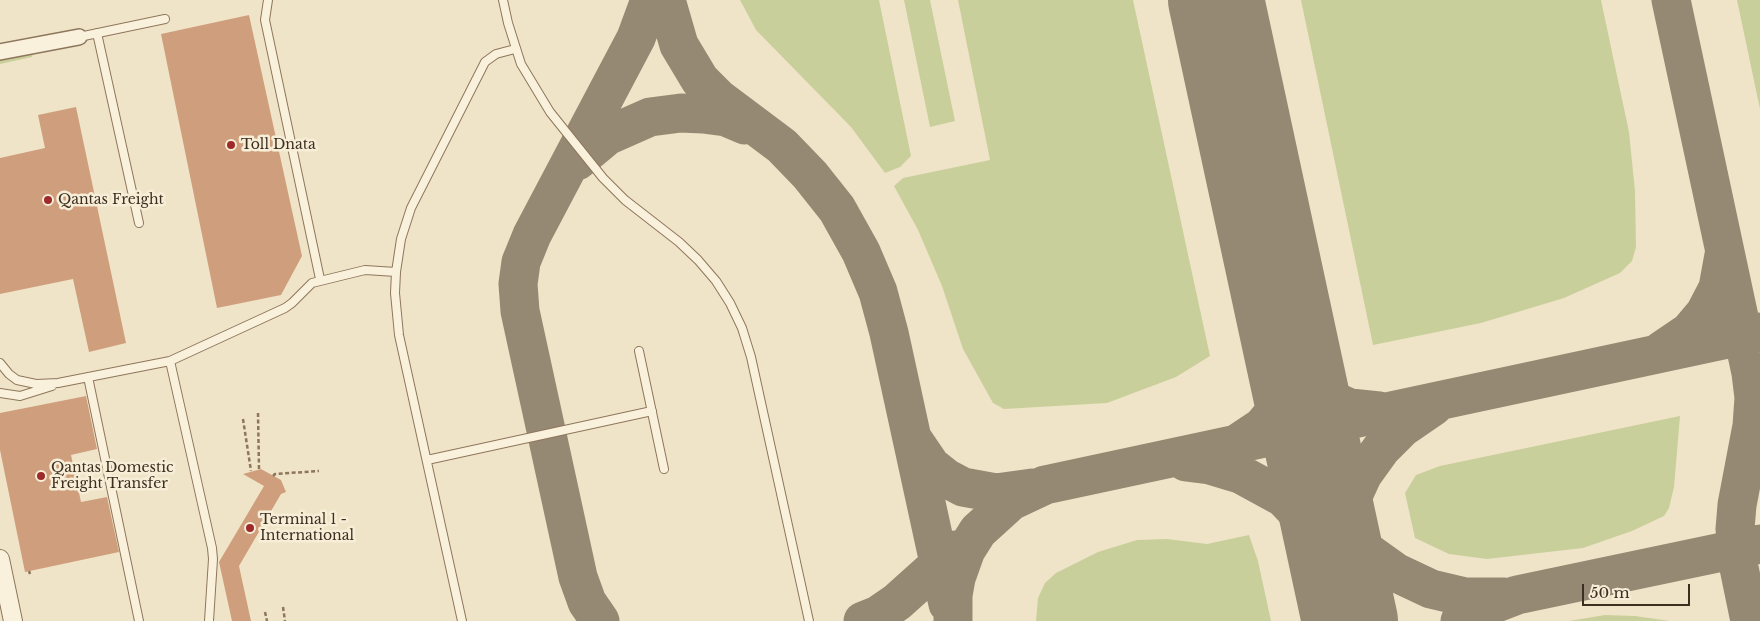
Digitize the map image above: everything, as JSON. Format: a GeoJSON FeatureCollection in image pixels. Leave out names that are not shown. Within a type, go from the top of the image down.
{"type":"FeatureCollection","features":[{"type":"Feature","properties":{"kind":"street"},"geometry":{"type":"LineString","coordinates":[[3,53],[79,37]]}},
{"type":"Feature","properties":{"kind":"street"},"geometry":{"type":"LineString","coordinates":[[0,559],[13,621]]}},
{"type":"Feature","properties":{"kind":"lane"},"geometry":{"type":"LineString","coordinates":[[268,0],[265,20],[320,280]]}},
{"type":"Feature","properties":{"kind":"lane"},"geometry":{"type":"LineString","coordinates":[[503,0],[516,49],[526,74],[546,106],[603,178],[625,200],[679,242],[698,260],[716,281],[730,303],[742,328],[751,357],[808,621]]}},
{"type":"Feature","properties":{"kind":"lane"},"geometry":{"type":"LineString","coordinates":[[79,37],[166,19]]}},
{"type":"Feature","properties":{"kind":"lane"},"geometry":{"type":"LineString","coordinates":[[97,33],[140,223]]}},
{"type":"Feature","properties":{"kind":"lane"},"geometry":{"type":"LineString","coordinates":[[462,621],[399,335],[395,300],[396,272],[401,238],[410,208],[485,62],[496,54],[516,49]]}},
{"type":"Feature","properties":{"kind":"lane"},"geometry":{"type":"LineString","coordinates":[[0,363],[9,374],[26,383],[58,383],[170,361],[285,308],[292,304],[306,287],[320,280],[365,270],[396,272]]}},
{"type":"Feature","properties":{"kind":"lane"},"geometry":{"type":"LineString","coordinates":[[639,351],[664,469]]}},
{"type":"Feature","properties":{"kind":"lane"},"geometry":{"type":"LineString","coordinates":[[170,361],[212,548],[213,571],[208,621]]}},
{"type":"Feature","properties":{"kind":"lane"},"geometry":{"type":"LineString","coordinates":[[88,378],[139,621]]}},
{"type":"Feature","properties":{"kind":"lane"},"geometry":{"type":"LineString","coordinates":[[0,393],[26,395],[58,383]]}},
{"type":"Feature","properties":{"kind":"lane"},"geometry":{"type":"LineString","coordinates":[[427,460],[652,412]]}},
{"type":"Feature","properties":{"kind":"path"},"geometry":{"type":"LineString","coordinates":[[258,413],[259,469]]}},
{"type":"Feature","properties":{"kind":"path"},"geometry":{"type":"LineString","coordinates":[[243,419],[251,472]]}},
{"type":"Feature","properties":{"kind":"path"},"geometry":{"type":"LineString","coordinates":[[273,476],[275,474],[319,471]]}},
{"type":"Feature","properties":{"kind":"path"},"geometry":{"type":"LineString","coordinates":[[283,607],[286,621]]}},
{"type":"Feature","properties":{"kind":"path"},"geometry":{"type":"LineString","coordinates":[[265,612],[267,621]]}},
{"type":"Feature","properties":{"kind":"green space"},"geometry":{"type":"Polygon","coordinates":[[[740,0],[879,0],[911,156],[900,167],[885,173],[851,127],[756,30],[740,0]]]}},
{"type":"Feature","properties":{"kind":"green space"},"geometry":{"type":"Polygon","coordinates":[[[904,0],[930,0],[955,121],[930,127],[904,0]]]}},
{"type":"Feature","properties":{"kind":"green space"},"geometry":{"type":"Polygon","coordinates":[[[958,0],[1133,0],[1210,356],[1176,377],[1107,403],[1004,409],[993,403],[963,349],[942,286],[918,230],[894,186],[903,178],[990,160],[958,0]]]}},
{"type":"Feature","properties":{"kind":"green space"},"geometry":{"type":"Polygon","coordinates":[[[1301,0],[1601,0],[1629,132],[1635,191],[1636,247],[1632,261],[1620,273],[1564,298],[1481,323],[1373,345],[1301,0]]]}},
{"type":"Feature","properties":{"kind":"green space"},"geometry":{"type":"Polygon","coordinates":[[[1737,0],[1760,0],[1760,109],[1737,0]]]}},
{"type":"Feature","properties":{"kind":"green space"},"geometry":{"type":"Polygon","coordinates":[[[33,54],[32,57],[0,64],[0,60],[33,54]]]}},
{"type":"Feature","properties":{"kind":"green space"},"geometry":{"type":"Polygon","coordinates":[[[1680,416],[1674,487],[1669,508],[1664,516],[1632,531],[1583,548],[1487,559],[1449,554],[1415,538],[1405,493],[1416,475],[1440,466],[1680,416]]]}},
{"type":"Feature","properties":{"kind":"green space"},"geometry":{"type":"Polygon","coordinates":[[[1249,535],[1258,561],[1271,621],[1036,621],[1038,598],[1045,583],[1056,573],[1098,552],[1137,540],[1167,539],[1207,544],[1249,535]]]}},
{"type":"Feature","properties":{"kind":"green space"},"geometry":{"type":"Polygon","coordinates":[[[1605,615],[1635,616],[1670,621],[1569,621],[1605,615]]]}},
{"type":"Feature","properties":{"kind":"building","name":"Toll Dnata"},"geometry":{"type":"Polygon","coordinates":[[[249,15],[302,256],[281,295],[217,308],[161,34],[249,15]]]}},
{"type":"Feature","properties":{"kind":"building","name":"Qantas Freight"},"geometry":{"type":"Polygon","coordinates":[[[76,107],[126,343],[89,352],[73,279],[0,294],[0,158],[45,148],[38,115],[76,107]]]}},
{"type":"Feature","properties":{"kind":"building","name":"Qantas Domestic Freight Transfer"},"geometry":{"type":"Polygon","coordinates":[[[86,396],[97,449],[71,455],[81,502],[107,497],[119,552],[25,572],[0,450],[0,413],[86,396]]]}},
{"type":"Feature","properties":{"kind":"building","name":"Terminal 1 - International"},"geometry":{"type":"Polygon","coordinates":[[[261,469],[281,480],[286,492],[281,494],[239,566],[251,621],[232,621],[219,562],[264,486],[243,474],[261,469]]]}},
{"type":"Feature","properties":{"kind":"taxiway"},"geometry":{"type":"LineString","coordinates":[[600,621],[587,602],[578,577],[520,311],[518,284],[521,262],[532,235],[636,38],[650,0]]}},
{"type":"Feature","properties":{"kind":"taxiway"},"geometry":{"type":"LineString","coordinates":[[666,0],[679,45],[700,80],[718,98],[782,146],[810,175],[837,209],[861,252],[878,292],[889,333],[948,604]]}},
{"type":"Feature","properties":{"kind":"taxiway"},"geometry":{"type":"LineString","coordinates":[[1671,0],[1751,373],[1754,398],[1752,426],[1737,505],[1735,529],[1738,563],[1750,621]]}},
{"type":"Feature","properties":{"kind":"taxiway"},"geometry":{"type":"LineString","coordinates":[[577,161],[607,136],[650,117],[681,113],[703,114],[726,117],[745,125]]}},
{"type":"Feature","properties":{"kind":"taxiway"},"geometry":{"type":"LineString","coordinates":[[1661,351],[1689,332],[1705,313],[1718,288],[1724,255]]}},
{"type":"Feature","properties":{"kind":"taxiway"},"geometry":{"type":"LineString","coordinates":[[1287,318],[1296,360],[1308,380],[1332,400],[1350,408],[1379,411]]}},
{"type":"Feature","properties":{"kind":"taxiway"},"geometry":{"type":"LineString","coordinates":[[953,621],[953,595],[956,578],[966,550],[978,531],[1011,501],[1045,485],[1760,332]]}},
{"type":"Feature","properties":{"kind":"taxiway"},"geometry":{"type":"LineString","coordinates":[[1238,443],[1262,427],[1280,406],[1291,373],[1287,341]]}},
{"type":"Feature","properties":{"kind":"taxiway"},"geometry":{"type":"LineString","coordinates":[[1350,615],[1340,564],[1340,550],[1344,523],[1352,498],[1363,474],[1381,449],[1402,428],[1434,406]]}},
{"type":"Feature","properties":{"kind":"taxiway"},"geometry":{"type":"LineString","coordinates":[[1307,421],[1311,429],[1326,494],[1332,509],[1362,548],[1397,573],[1431,589],[1465,597],[1504,597]]}},
{"type":"Feature","properties":{"kind":"taxiway"},"geometry":{"type":"LineString","coordinates":[[914,441],[931,466],[946,478],[963,487],[996,493],[1032,488]]}},
{"type":"Feature","properties":{"kind":"taxiway"},"geometry":{"type":"LineString","coordinates":[[1186,462],[1210,465],[1240,474],[1284,498],[1318,534],[1335,564]]}},
{"type":"Feature","properties":{"kind":"taxiway"},"geometry":{"type":"LineString","coordinates":[[1460,621],[1486,607],[1517,595],[1760,544]]}},
{"type":"Feature","properties":{"kind":"taxiway"},"geometry":{"type":"LineString","coordinates":[[863,621],[878,615],[897,602],[955,550]]}},
{"type":"Feature","properties":{"kind":"runway"},"geometry":{"type":"LineString","coordinates":[[1216,0],[1350,621]]}},
{"type":"Feature","properties":{"kind":"place","name":"Toll Dnata"},"geometry":{"type":"Point","coordinates":[231,145]}},
{"type":"Feature","properties":{"kind":"place","name":"Qantas Freight"},"geometry":{"type":"Point","coordinates":[48,200]}},
{"type":"Feature","properties":{"kind":"place","name":"Qantas Domestic Freight Transfer"},"geometry":{"type":"Point","coordinates":[41,476]}},
{"type":"Feature","properties":{"kind":"place","name":"Terminal 1 - International"},"geometry":{"type":"Point","coordinates":[250,528]}}]}
